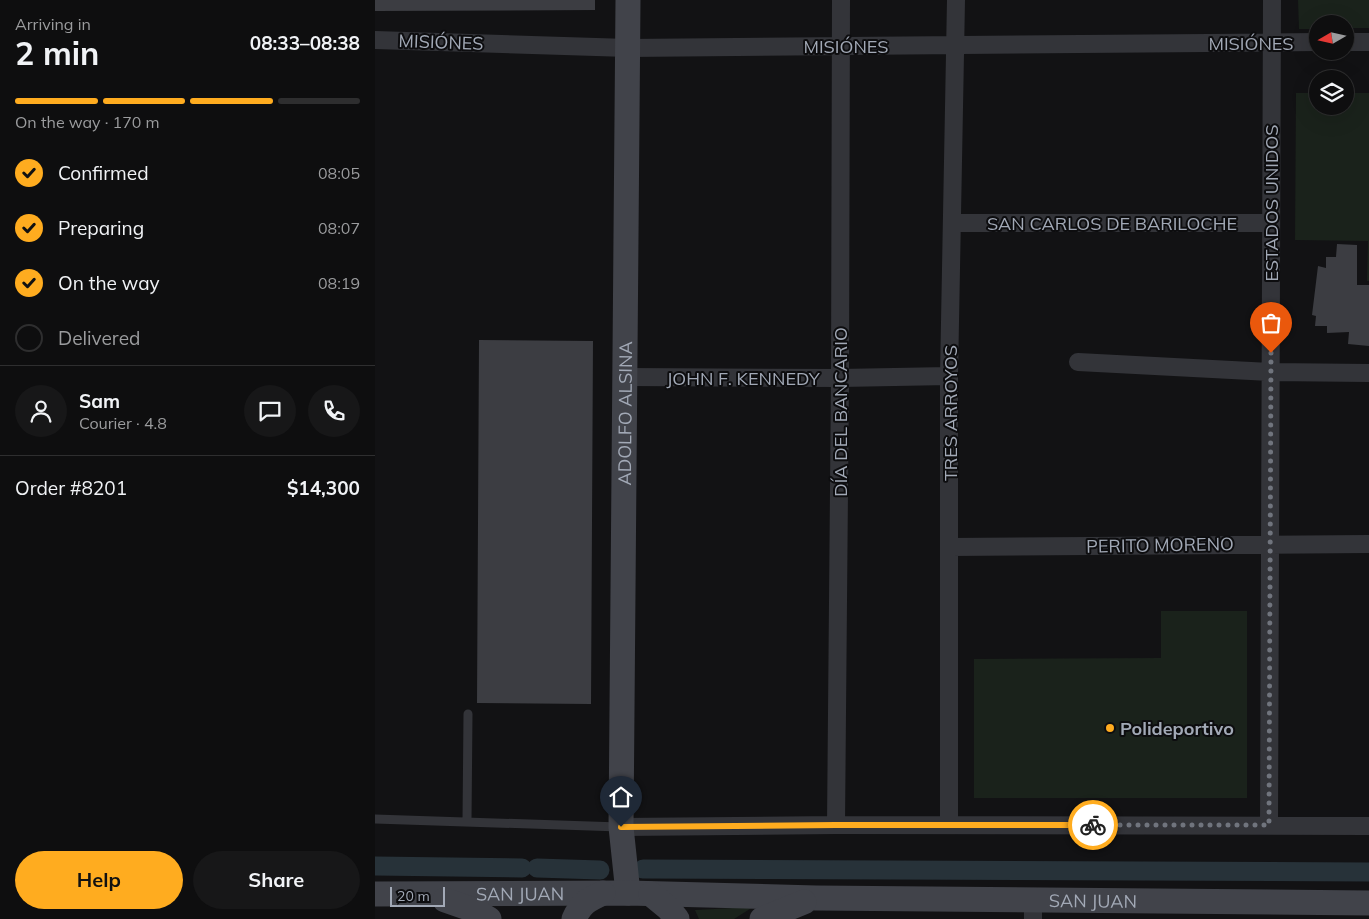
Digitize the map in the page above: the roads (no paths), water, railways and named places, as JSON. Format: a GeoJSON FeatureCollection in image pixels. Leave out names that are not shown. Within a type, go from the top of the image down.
{"type":"FeatureCollection","features":[{"type":"Feature","properties":{"kind":"main road","name":"ADOLFO ALSINA"},"geometry":{"type":"LineString","coordinates":[[628,0],[621,827],[639,894]]}},
{"type":"Feature","properties":{"kind":"main road","name":"SAN JUAN"},"geometry":{"type":"LineString","coordinates":[[375,894],[603,893],[815,898],[1033,910],[1369,903]]}},
{"type":"Feature","properties":{"kind":"main road"},"geometry":{"type":"LineString","coordinates":[[574,919],[586,901],[603,893]]}},
{"type":"Feature","properties":{"kind":"main road","name":"SAN JUAN"},"geometry":{"type":"LineString","coordinates":[[413,894],[453,902],[474,910],[489,919]]}},
{"type":"Feature","properties":{"kind":"main road"},"geometry":{"type":"LineString","coordinates":[[639,894],[668,908],[677,919]]}},
{"type":"Feature","properties":{"kind":"main road","name":"SAN JUAN"},"geometry":{"type":"LineString","coordinates":[[762,919],[815,898]]}},
{"type":"Feature","properties":{"kind":"street","name":"DÍA DEL BANCARIO"},"geometry":{"type":"LineString","coordinates":[[836,825],[841,0]]}},
{"type":"Feature","properties":{"kind":"street","name":"TRES ARROYOS"},"geometry":{"type":"LineString","coordinates":[[949,825],[949,376],[957,46],[956,0]]}},
{"type":"Feature","properties":{"kind":"street","name":"ESTADOS UNIDOS"},"geometry":{"type":"LineString","coordinates":[[1269,825],[1272,0]]}},
{"type":"Feature","properties":{"kind":"street","name":"MISIÓNES"},"geometry":{"type":"LineString","coordinates":[[375,40],[628,48],[1309,42]]}},
{"type":"Feature","properties":{"kind":"street"},"geometry":{"type":"LineString","coordinates":[[1354,42],[1369,42]]}},
{"type":"Feature","properties":{"kind":"street","name":"SAN CARLOS DE BARILOCHE"},"geometry":{"type":"LineString","coordinates":[[953,223],[1271,223]]}},
{"type":"Feature","properties":{"kind":"street"},"geometry":{"type":"LineString","coordinates":[[1078,362],[1270,372],[1369,373]]}},
{"type":"Feature","properties":{"kind":"street","name":"JOHN F. KENNEDY"},"geometry":{"type":"LineString","coordinates":[[626,377],[840,378],[949,376]]}},
{"type":"Feature","properties":{"kind":"street","name":"PERITO MORENO"},"geometry":{"type":"LineString","coordinates":[[950,547],[1270,543],[1369,544]]}},
{"type":"Feature","properties":{"kind":"street"},"geometry":{"type":"LineString","coordinates":[[621,827],[836,825],[1369,826]]}},
{"type":"Feature","properties":{"kind":"lane"},"geometry":{"type":"LineString","coordinates":[[467,821],[468,714]]}},
{"type":"Feature","properties":{"kind":"lane"},"geometry":{"type":"LineString","coordinates":[[375,819],[621,827]]}},
{"type":"Feature","properties":{"kind":"waterway"},"geometry":{"type":"LineString","coordinates":[[375,866],[522,868]]}},
{"type":"Feature","properties":{"kind":"waterway"},"geometry":{"type":"LineString","coordinates":[[537,868],[600,870]]}},
{"type":"Feature","properties":{"kind":"waterway"},"geometry":{"type":"LineString","coordinates":[[643,869],[1369,872]]}},
{"type":"Feature","properties":{"kind":"place","name":"Polideportivo"},"geometry":{"type":"Point","coordinates":[1110,728]}}]}
